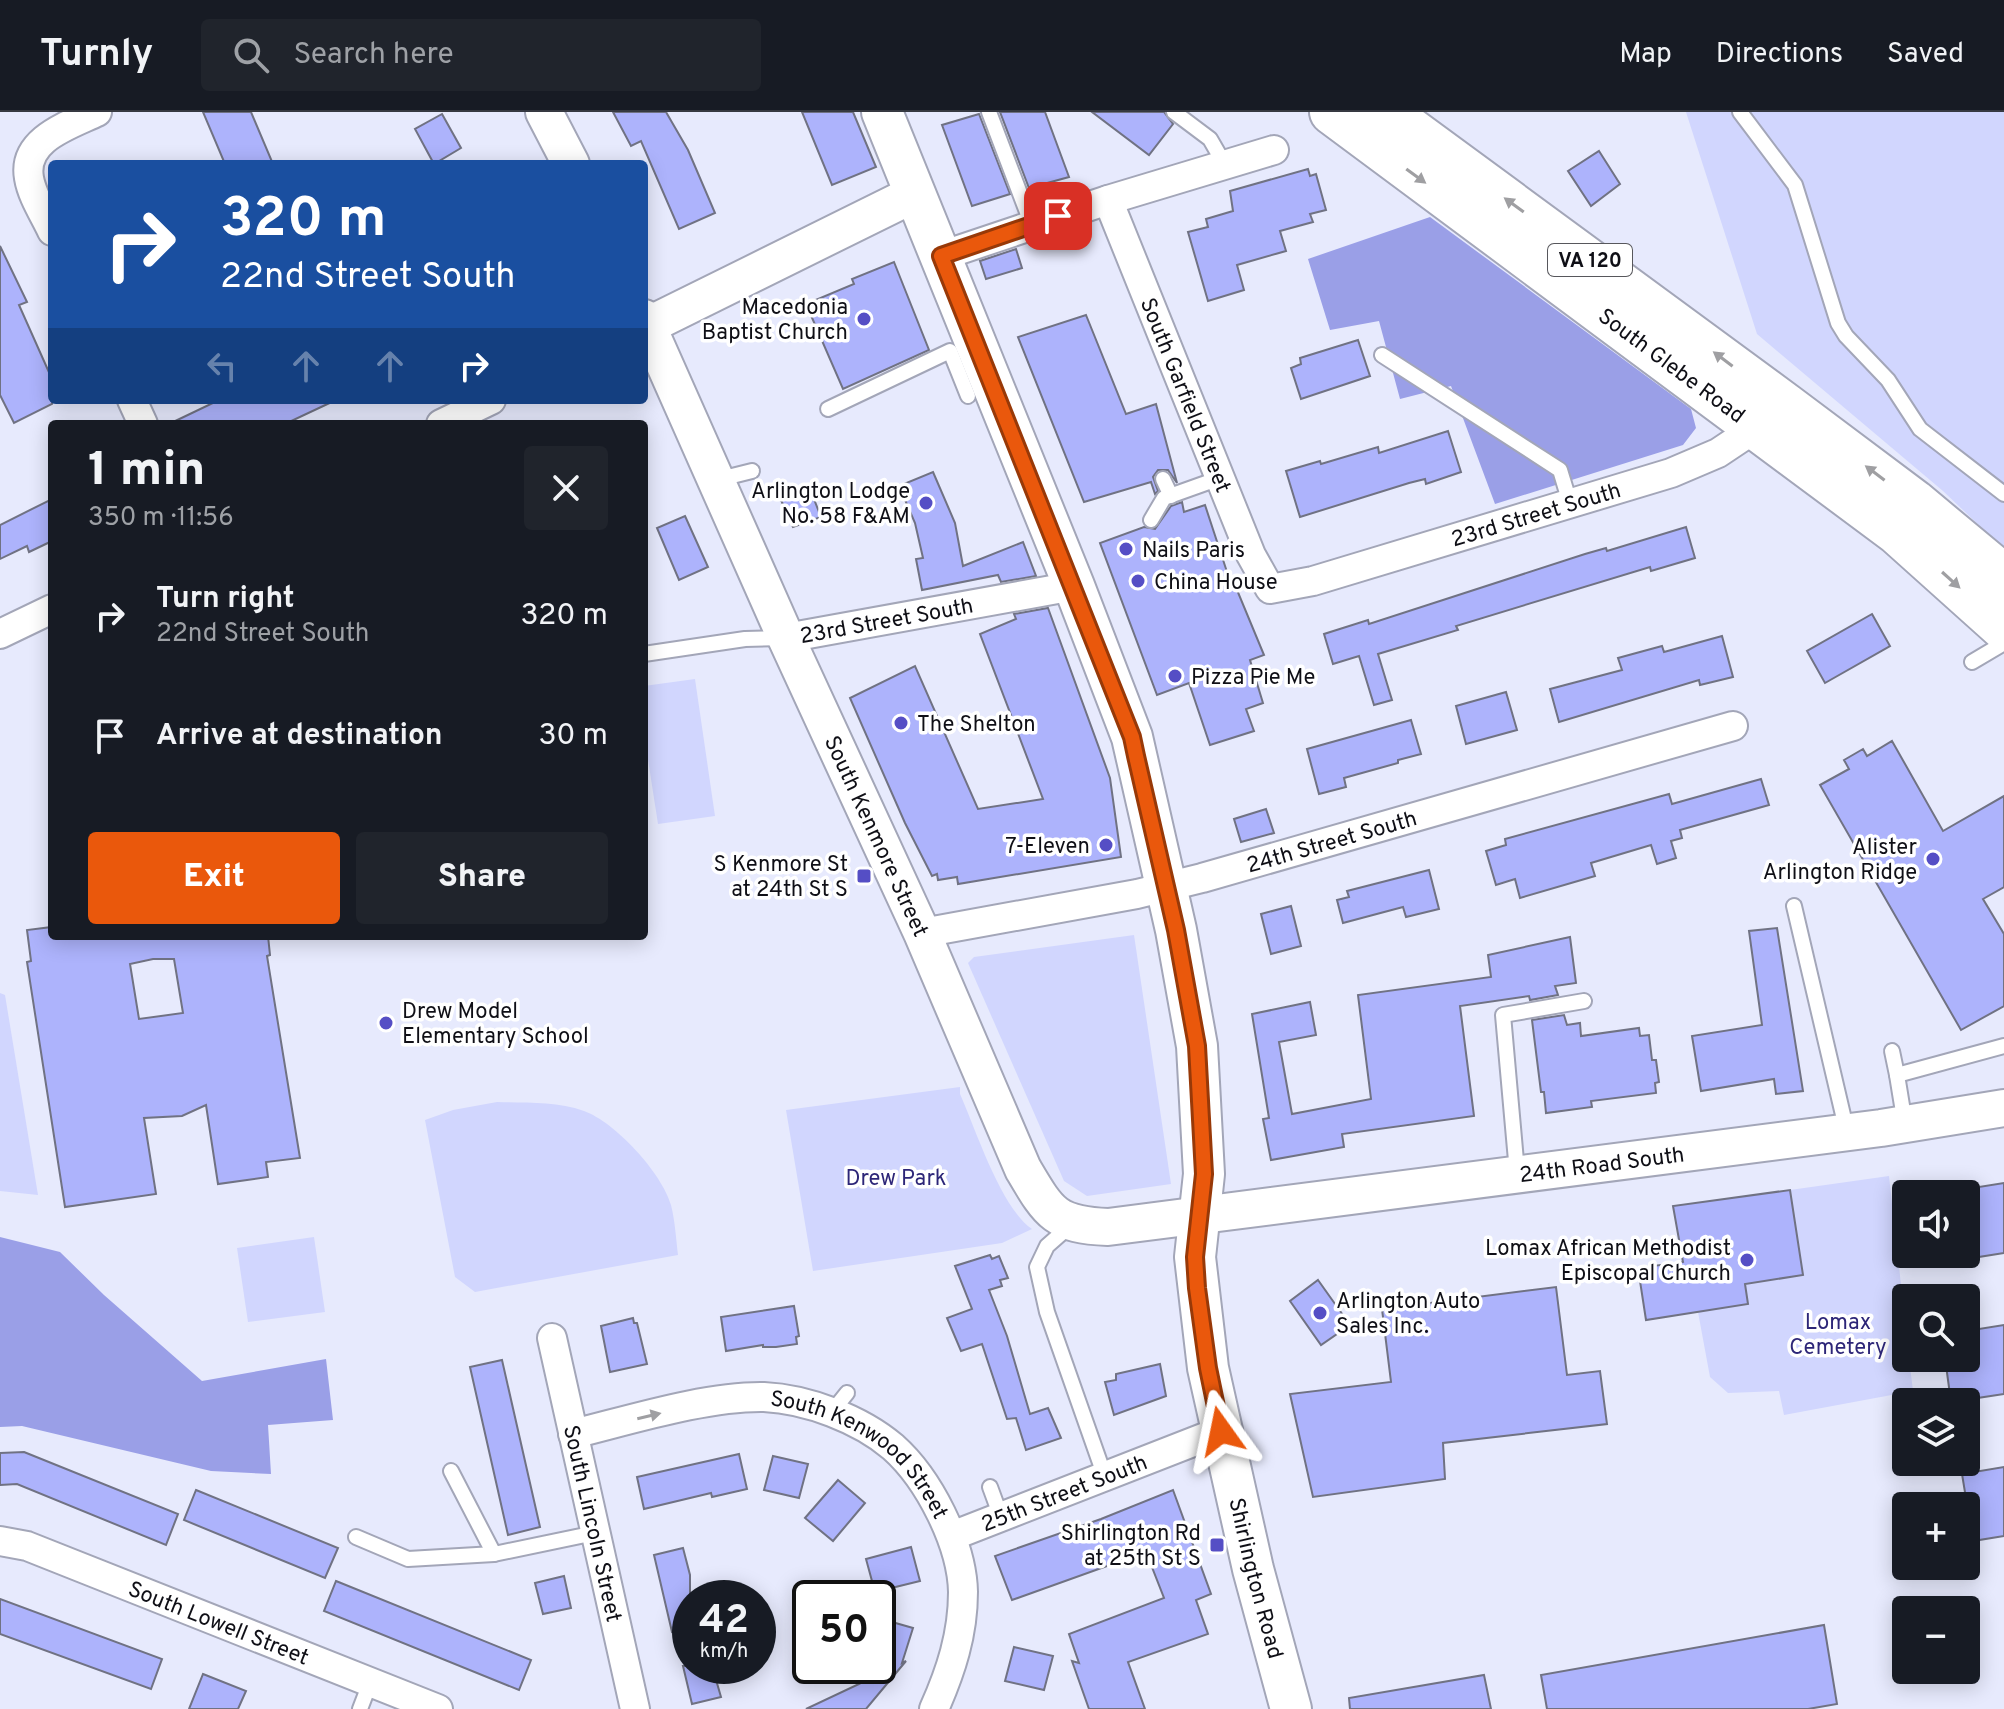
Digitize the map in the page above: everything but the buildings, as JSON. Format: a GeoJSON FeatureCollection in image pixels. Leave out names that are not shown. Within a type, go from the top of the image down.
{"type":"FeatureCollection","features":[{"type":"Feature","properties":{"kind":"main road","name":"Shirlington Road"},"geometry":{"type":"LineString","coordinates":[[882,112],[941,256],[978,392],[1074,586],[1132,737],[1176,930],[1197,1046],[1204,1174],[1195,1257],[1208,1368],[1260,1597],[1291,1709]]}},
{"type":"Feature","properties":{"kind":"main road","name":"South Glebe Road"},"geometry":{"type":"LineString","coordinates":[[1332,112],[1386,121],[1771,417],[2004,628]]}},
{"type":"Feature","properties":{"kind":"main road","name":"South Glebe Road"},"geometry":{"type":"LineString","coordinates":[[1771,417],[1914,502],[2004,577]]}},
{"type":"Feature","properties":{"kind":"street"},"geometry":{"type":"LineString","coordinates":[[48,222],[28,176],[30,158],[40,142],[97,112]]}},
{"type":"Feature","properties":{"kind":"street"},"geometry":{"type":"LineString","coordinates":[[544,112],[569,160]]}},
{"type":"Feature","properties":{"kind":"street"},"geometry":{"type":"LineString","coordinates":[[941,256],[1108,200],[1274,150]]}},
{"type":"Feature","properties":{"kind":"street"},"geometry":{"type":"LineString","coordinates":[[648,323],[914,194]]}},
{"type":"Feature","properties":{"kind":"street","name":"South Garfield Street"},"geometry":{"type":"LineString","coordinates":[[1108,200],[1251,555],[1270,589]]}},
{"type":"Feature","properties":{"kind":"street","name":"South Kenmore Street"},"geometry":{"type":"LineString","coordinates":[[648,331],[922,933],[1023,1169],[1044,1205],[1072,1224]]}},
{"type":"Feature","properties":{"kind":"street"},"geometry":{"type":"LineString","coordinates":[[449,420],[483,404]]}},
{"type":"Feature","properties":{"kind":"street","name":"23rd Street South"},"geometry":{"type":"LineString","coordinates":[[1270,589],[1313,581],[1671,473],[1718,453],[1771,417]]}},
{"type":"Feature","properties":{"kind":"street","name":"23rd Street South"},"geometry":{"type":"LineString","coordinates":[[786,638],[1074,586]]}},
{"type":"Feature","properties":{"kind":"street"},"geometry":{"type":"LineString","coordinates":[[0,634],[48,611]]}},
{"type":"Feature","properties":{"kind":"street","name":"24th Street South"},"geometry":{"type":"LineString","coordinates":[[922,933],[1165,888],[1733,726]]}},
{"type":"Feature","properties":{"kind":"street","name":"24th Road South"},"geometry":{"type":"LineString","coordinates":[[1199,1216],[1848,1132],[2004,1108]]}},
{"type":"Feature","properties":{"kind":"street"},"geometry":{"type":"LineString","coordinates":[[1072,1224],[1108,1227],[1199,1216]]}},
{"type":"Feature","properties":{"kind":"street","name":"South Lincoln Street"},"geometry":{"type":"LineString","coordinates":[[552,1338],[635,1709]]}},
{"type":"Feature","properties":{"kind":"street","name":"South Kenwood Street"},"geometry":{"type":"LineString","coordinates":[[573,1434],[707,1403],[764,1397],[811,1405],[839,1403],[855,1423],[893,1448],[929,1491],[952,1536],[963,1589],[960,1634],[949,1675],[934,1709]]}},
{"type":"Feature","properties":{"kind":"street","name":"25th Street South"},"geometry":{"type":"LineString","coordinates":[[952,1536],[1221,1431]]}},
{"type":"Feature","properties":{"kind":"street","name":"South Lowell Street"},"geometry":{"type":"LineString","coordinates":[[0,1541],[27,1546],[438,1709]]}},
{"type":"Feature","properties":{"kind":"lane"},"geometry":{"type":"LineString","coordinates":[[989,112],[1032,225]]}},
{"type":"Feature","properties":{"kind":"lane"},"geometry":{"type":"LineString","coordinates":[[1174,112],[1210,139],[1225,165]]}},
{"type":"Feature","properties":{"kind":"lane"},"geometry":{"type":"LineString","coordinates":[[1740,112],[1795,185],[1838,323],[1846,336],[1888,380],[1920,429],[2004,494]]}},
{"type":"Feature","properties":{"kind":"lane"},"geometry":{"type":"LineString","coordinates":[[828,409],[950,351],[978,392]]}},
{"type":"Feature","properties":{"kind":"lane"},"geometry":{"type":"LineString","coordinates":[[1382,355],[1560,470],[1570,503]]}},
{"type":"Feature","properties":{"kind":"lane"},"geometry":{"type":"LineString","coordinates":[[716,481],[752,471]]}},
{"type":"Feature","properties":{"kind":"lane"},"geometry":{"type":"LineString","coordinates":[[1151,520],[1164,498],[1220,478]]}},
{"type":"Feature","properties":{"kind":"lane"},"geometry":{"type":"LineString","coordinates":[[1163,479],[1171,496]]}},
{"type":"Feature","properties":{"kind":"lane","name":"23rd Street South"},"geometry":{"type":"LineString","coordinates":[[648,653],[745,639],[786,638]]}},
{"type":"Feature","properties":{"kind":"lane"},"geometry":{"type":"LineString","coordinates":[[1972,662],[2004,643]]}},
{"type":"Feature","properties":{"kind":"lane"},"geometry":{"type":"LineString","coordinates":[[1794,906],[1848,1132]]}},
{"type":"Feature","properties":{"kind":"lane"},"geometry":{"type":"LineString","coordinates":[[1517,1175],[1503,1015],[1584,1001]]}},
{"type":"Feature","properties":{"kind":"lane"},"geometry":{"type":"LineString","coordinates":[[1897,1075],[2004,1046]]}},
{"type":"Feature","properties":{"kind":"lane"},"geometry":{"type":"LineString","coordinates":[[1892,1051],[1905,1124]]}},
{"type":"Feature","properties":{"kind":"lane"},"geometry":{"type":"LineString","coordinates":[[1072,1224],[1047,1246],[1037,1267],[1047,1312],[1105,1477]]}},
{"type":"Feature","properties":{"kind":"lane"},"geometry":{"type":"LineString","coordinates":[[451,1471],[494,1554]]}},
{"type":"Feature","properties":{"kind":"lane"},"geometry":{"type":"LineString","coordinates":[[990,1487],[1001,1517]]}},
{"type":"Feature","properties":{"kind":"lane"},"geometry":{"type":"LineString","coordinates":[[356,1537],[408,1559],[494,1554],[595,1533]]}},
{"type":"Feature","properties":{"kind":"lane"},"geometry":{"type":"LineString","coordinates":[[360,1709],[370,1683]]}},
{"type":"Feature","properties":{"kind":"green space"},"geometry":{"type":"Polygon","coordinates":[[[1686,112],[2004,112],[2004,549],[1943,491],[1757,334],[1686,112]]]}},
{"type":"Feature","properties":{"kind":"green space"},"geometry":{"type":"Polygon","coordinates":[[[695,679],[715,816],[658,824],[648,760],[648,685],[695,679]]]}},
{"type":"Feature","properties":{"kind":"green space"},"geometry":{"type":"Polygon","coordinates":[[[1134,935],[1171,1184],[1087,1196],[1064,1181],[968,963],[974,957],[1134,935]]]}},
{"type":"Feature","properties":{"kind":"green space"},"geometry":{"type":"Polygon","coordinates":[[[0,993],[5,995],[38,1195],[0,1191],[0,993]]]}},
{"type":"Feature","properties":{"kind":"green space","name":"Drew Park"},"geometry":{"type":"Polygon","coordinates":[[[960,1087],[960,1094],[1000,1187],[1021,1219],[1032,1229],[1002,1243],[813,1271],[786,1110],[960,1087]]]}},
{"type":"Feature","properties":{"kind":"green space"},"geometry":{"type":"Polygon","coordinates":[[[497,1102],[540,1103],[584,1111],[623,1137],[648,1164],[666,1192],[671,1205],[678,1255],[475,1292],[455,1277],[425,1120],[453,1110],[497,1102]]]}},
{"type":"Feature","properties":{"kind":"green space","name":"Lomax Cemetery"},"geometry":{"type":"Polygon","coordinates":[[[1889,1176],[1892,1268],[1899,1268],[1901,1284],[1892,1284],[1892,1372],[1911,1372],[1913,1388],[1892,1388],[1892,1395],[1784,1415],[1779,1391],[1728,1393],[1710,1377],[1698,1312],[1748,1304],[1745,1284],[1803,1275],[1790,1190],[1889,1176]]]}},
{"type":"Feature","properties":{"kind":"green space"},"geometry":{"type":"Polygon","coordinates":[[[314,1237],[325,1312],[248,1322],[237,1248],[314,1237]]]}},
{"type":"Feature","properties":{"kind":"shaded area"},"geometry":{"type":"Polygon","coordinates":[[[1430,217],[1691,409],[1696,428],[1683,445],[1495,504],[1451,386],[1400,399],[1379,321],[1330,330],[1308,259],[1430,217]]]}},
{"type":"Feature","properties":{"kind":"shaded area"},"geometry":{"type":"Polygon","coordinates":[[[0,1237],[60,1252],[202,1381],[326,1359],[333,1420],[268,1425],[271,1474],[211,1471],[22,1426],[0,1427],[0,1237]]]}},
{"type":"Feature","properties":{"kind":"place","name":"Macedonia Baptist Church"},"geometry":{"type":"Point","coordinates":[864,319]}},
{"type":"Feature","properties":{"kind":"place","name":"Arlington Lodge No. 58 F&AM"},"geometry":{"type":"Point","coordinates":[926,503]}},
{"type":"Feature","properties":{"kind":"place","name":"Nails Paris"},"geometry":{"type":"Point","coordinates":[1126,549]}},
{"type":"Feature","properties":{"kind":"place","name":"China House"},"geometry":{"type":"Point","coordinates":[1138,581]}},
{"type":"Feature","properties":{"kind":"place","name":"Pizza Pie Me"},"geometry":{"type":"Point","coordinates":[1175,676]}},
{"type":"Feature","properties":{"kind":"place","name":"The Shelton"},"geometry":{"type":"Point","coordinates":[901,723]}},
{"type":"Feature","properties":{"kind":"place","name":"7-Eleven"},"geometry":{"type":"Point","coordinates":[1106,845]}},
{"type":"Feature","properties":{"kind":"place","name":"Alister Arlington Ridge"},"geometry":{"type":"Point","coordinates":[1933,859]}},
{"type":"Feature","properties":{"kind":"place","name":"S Kenmore St at 24th St S"},"geometry":{"type":"Point","coordinates":[864,876]}},
{"type":"Feature","properties":{"kind":"place","name":"Drew Model Elementary School"},"geometry":{"type":"Point","coordinates":[386,1023]}},
{"type":"Feature","properties":{"kind":"place","name":"Lomax African Methodist Episcopal Church"},"geometry":{"type":"Point","coordinates":[1747,1260]}},
{"type":"Feature","properties":{"kind":"place","name":"Arlington Auto Sales Inc."},"geometry":{"type":"Point","coordinates":[1320,1313]}},
{"type":"Feature","properties":{"kind":"place","name":"Shirlington Rd at 25th St S"},"geometry":{"type":"Point","coordinates":[1217,1545]}},
{"type":"Feature","properties":{"kind":"route"},"geometry":{"type":"LineString","coordinates":[[1058,216],[941,256],[1132,737],[1158,863],[1176,930],[1197,1046],[1204,1174],[1195,1257],[1208,1368],[1221,1431]]}}]}
